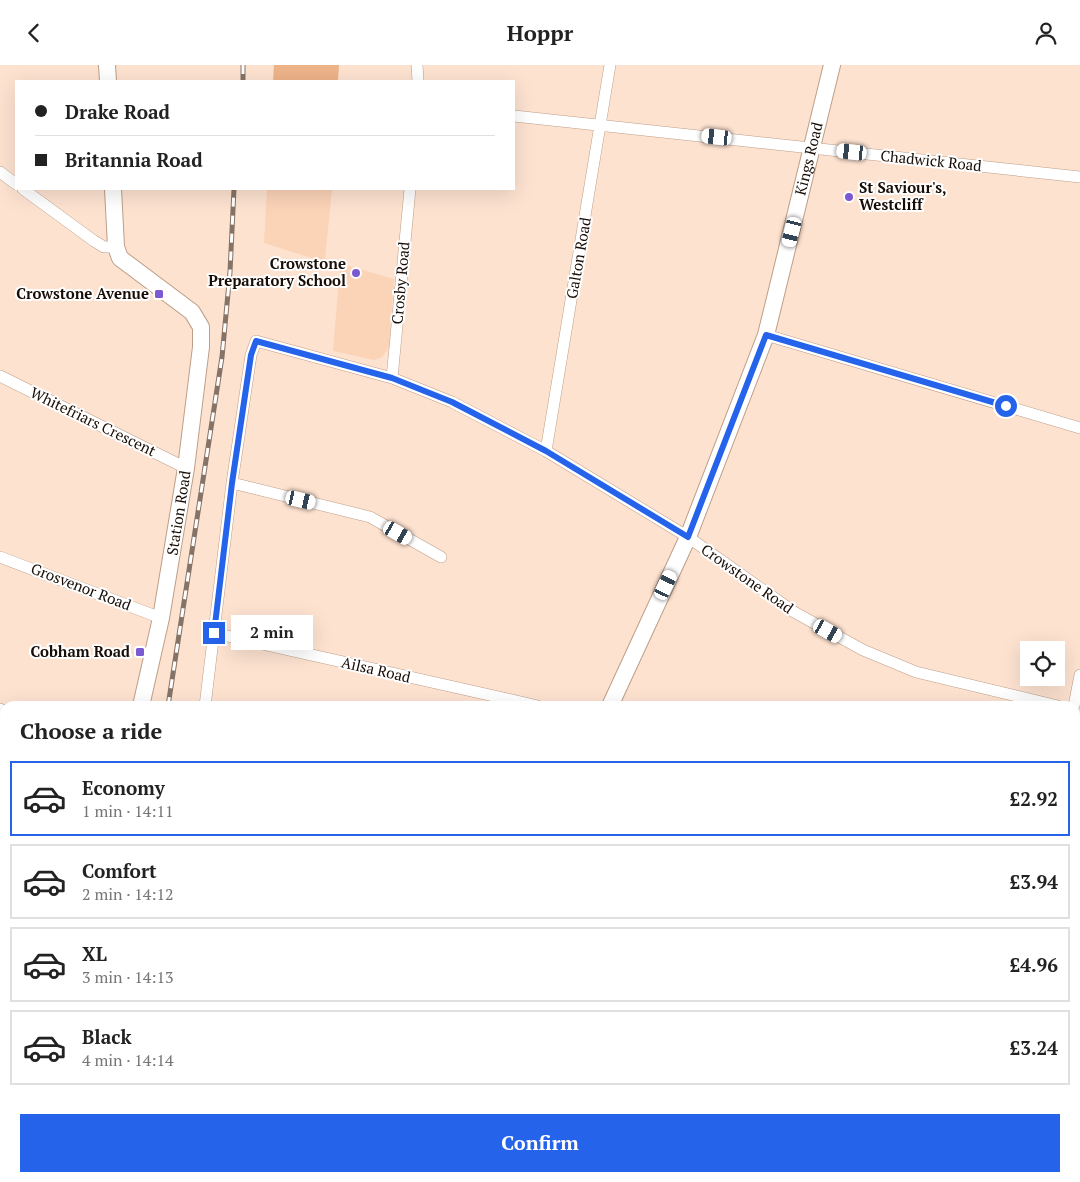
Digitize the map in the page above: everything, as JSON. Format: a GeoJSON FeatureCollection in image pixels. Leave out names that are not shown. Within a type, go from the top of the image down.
{"type":"FeatureCollection","features":[{"type":"Feature","properties":{"kind":"street"},"geometry":{"type":"LineString","coordinates":[[107,65],[108,80]]}},
{"type":"Feature","properties":{"kind":"street"},"geometry":{"type":"LineString","coordinates":[[417,65],[418,80]]}},
{"type":"Feature","properties":{"kind":"street","name":"Galton Road"},"geometry":{"type":"LineString","coordinates":[[546,451],[602,125],[610,65]]}},
{"type":"Feature","properties":{"kind":"street","name":"Kings Road"},"geometry":{"type":"LineString","coordinates":[[612,701],[688,537],[766,335],[814,147],[832,65]]}},
{"type":"Feature","properties":{"kind":"street","name":"Chadwick Road"},"geometry":{"type":"LineString","coordinates":[[515,116],[1080,177]]}},
{"type":"Feature","properties":{"kind":"street"},"geometry":{"type":"LineString","coordinates":[[0,172],[15,183]]}},
{"type":"Feature","properties":{"kind":"street"},"geometry":{"type":"LineString","coordinates":[[24,190],[94,241],[104,247],[116,247],[113,190]]}},
{"type":"Feature","properties":{"kind":"street","name":"Crosby Road"},"geometry":{"type":"LineString","coordinates":[[392,378],[410,190]]}},
{"type":"Feature","properties":{"kind":"street","name":"Station Road"},"geometry":{"type":"LineString","coordinates":[[116,247],[120,258],[192,312],[201,327],[201,347],[186,468],[161,619],[142,701]]}},
{"type":"Feature","properties":{"kind":"street"},"geometry":{"type":"LineString","coordinates":[[766,335],[1080,428]]}},
{"type":"Feature","properties":{"kind":"street","name":"Crowstone Road"},"geometry":{"type":"LineString","coordinates":[[232,483],[251,355],[256,341],[392,378],[452,402],[546,451],[688,537],[794,612],[863,650],[916,672],[1011,701]]}},
{"type":"Feature","properties":{"kind":"street","name":"Whitefriars Crescent"},"geometry":{"type":"LineString","coordinates":[[0,376],[186,468]]}},
{"type":"Feature","properties":{"kind":"street"},"geometry":{"type":"LineString","coordinates":[[206,701],[232,483],[370,517],[441,557]]}},
{"type":"Feature","properties":{"kind":"street","name":"Grosvenor Road"},"geometry":{"type":"LineString","coordinates":[[0,557],[161,619]]}},
{"type":"Feature","properties":{"kind":"street","name":"Ailsa Road"},"geometry":{"type":"LineString","coordinates":[[214,633],[516,701]]}},
{"type":"Feature","properties":{"kind":"street"},"geometry":{"type":"LineString","coordinates":[[1075,701],[1080,675]]}},
{"type":"Feature","properties":{"kind":"shaded area"},"geometry":{"type":"Polygon","coordinates":[[[274,65],[339,65],[338,80],[273,80],[274,65]]]}},
{"type":"Feature","properties":{"kind":"shaded area","name":"Crowstone Preparatory School"},"geometry":{"type":"Polygon","coordinates":[[[267,190],[332,190],[325,259],[394,279],[389,347],[382,357],[374,360],[333,351],[340,267],[264,243],[267,190]]]}},
{"type":"Feature","properties":{"kind":"railway"},"geometry":{"type":"LineString","coordinates":[[243,65],[243,80]]}},
{"type":"Feature","properties":{"kind":"railway"},"geometry":{"type":"LineString","coordinates":[[169,701],[222,357],[230,272],[234,190]]}},
{"type":"Feature","properties":{"kind":"place","name":"St Saviour's, Westcliff"},"geometry":{"type":"Point","coordinates":[849,197]}},
{"type":"Feature","properties":{"kind":"place","name":"Crowstone Preparatory School"},"geometry":{"type":"Point","coordinates":[356,273]}},
{"type":"Feature","properties":{"kind":"place","name":"Crowstone Avenue"},"geometry":{"type":"Point","coordinates":[159,294]}},
{"type":"Feature","properties":{"kind":"place","name":"Cobham Road"},"geometry":{"type":"Point","coordinates":[140,652]}},
{"type":"Feature","properties":{"kind":"route"},"geometry":{"type":"LineString","coordinates":[[214,633],[232,483],[251,355],[256,341],[273,344],[392,378],[452,402],[546,451],[688,537],[766,335],[1006,406]]}}]}
